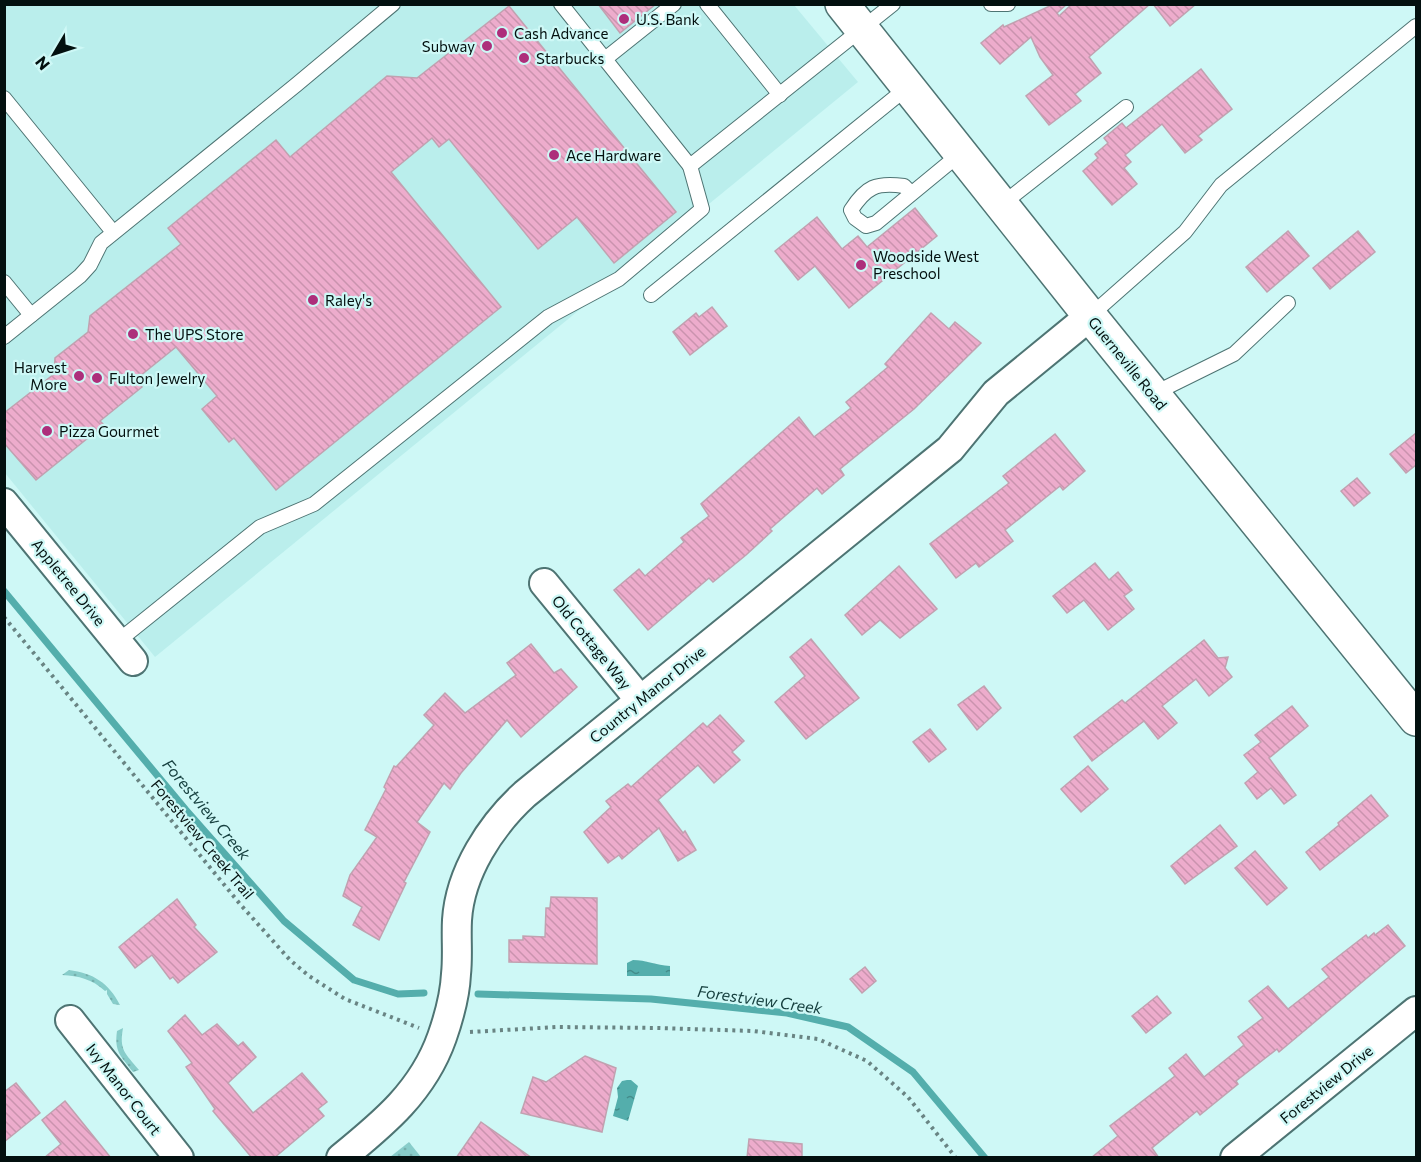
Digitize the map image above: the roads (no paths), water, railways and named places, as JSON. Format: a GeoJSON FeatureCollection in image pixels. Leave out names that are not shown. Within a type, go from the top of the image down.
{"type":"FeatureCollection","features":[{"type":"Feature","properties":{"kind":"main road","name":"Guerneville Road"},"geometry":{"type":"LineString","coordinates":[[842,4],[1090,316],[1416,718]]}},
{"type":"Feature","properties":{"kind":"street","name":"Country Manor Drive"},"geometry":{"type":"LineString","coordinates":[[341,1158],[386,1121],[405,1100],[422,1076],[442,1038],[455,989],[457,918],[461,895],[471,869],[491,832],[525,794],[950,449],[996,393],[1090,316]]}},
{"type":"Feature","properties":{"kind":"street","name":"Appletree Drive"},"geometry":{"type":"LineString","coordinates":[[4,502],[125,652]]}},
{"type":"Feature","properties":{"kind":"street","name":"Old Cottage Way"},"geometry":{"type":"LineString","coordinates":[[544,584],[640,700]]}},
{"type":"Feature","properties":{"kind":"street","name":"Forestview Drive"},"geometry":{"type":"LineString","coordinates":[[1235,1158],[1416,1011]]}},
{"type":"Feature","properties":{"kind":"street","name":"Ivy Manor Court"},"geometry":{"type":"LineString","coordinates":[[70,1020],[179,1158]]}},
{"type":"Feature","properties":{"kind":"lane"},"geometry":{"type":"LineString","coordinates":[[4,337],[80,276],[90,265],[101,243],[296,86],[393,4]]}},
{"type":"Feature","properties":{"kind":"lane"},"geometry":{"type":"LineString","coordinates":[[125,652],[260,527],[314,504],[548,317],[619,279],[702,209],[690,166],[561,4]]}},
{"type":"Feature","properties":{"kind":"lane"},"geometry":{"type":"LineString","coordinates":[[605,59],[674,4]]}},
{"type":"Feature","properties":{"kind":"lane"},"geometry":{"type":"LineString","coordinates":[[707,4],[780,95]]}},
{"type":"Feature","properties":{"kind":"lane"},"geometry":{"type":"LineString","coordinates":[[690,166],[893,4]]}},
{"type":"Feature","properties":{"kind":"lane"},"geometry":{"type":"LineString","coordinates":[[991,4],[1008,4]]}},
{"type":"Feature","properties":{"kind":"lane"},"geometry":{"type":"LineString","coordinates":[[1090,316],[1185,232],[1221,185],[1416,26]]}},
{"type":"Feature","properties":{"kind":"lane"},"geometry":{"type":"LineString","coordinates":[[651,295],[908,87]]}},
{"type":"Feature","properties":{"kind":"lane"},"geometry":{"type":"LineString","coordinates":[[4,98],[114,232]]}},
{"type":"Feature","properties":{"kind":"lane"},"geometry":{"type":"LineString","coordinates":[[1001,205],[1126,106]]}},
{"type":"Feature","properties":{"kind":"lane"},"geometry":{"type":"LineString","coordinates":[[911,194],[961,153]]}},
{"type":"Feature","properties":{"kind":"lane"},"geometry":{"type":"LineString","coordinates":[[4,282],[31,315]]}},
{"type":"Feature","properties":{"kind":"lane"},"geometry":{"type":"LineString","coordinates":[[1153,394],[1234,354],[1288,303]]}},
{"type":"Feature","properties":{"kind":"water"},"geometry":{"type":"Polygon","coordinates":[[[633,960],[670,966],[670,976],[627,976],[627,963],[633,960]]]}},
{"type":"Feature","properties":{"kind":"water"},"geometry":{"type":"Polygon","coordinates":[[[631,1080],[638,1086],[628,1121],[613,1116],[618,1097],[617,1088],[622,1081],[631,1080]]]}},
{"type":"Feature","properties":{"kind":"waterway","name":"Forestview Creek"},"geometry":{"type":"LineString","coordinates":[[4,591],[186,810],[284,921],[354,980],[398,994],[424,993]]}},
{"type":"Feature","properties":{"kind":"waterway","name":"Forestview Creek"},"geometry":{"type":"LineString","coordinates":[[478,994],[651,999],[787,1013],[848,1027],[913,1072],[985,1158]]}},
{"type":"Feature","properties":{"kind":"place","name":"U.S. Bank"},"geometry":{"type":"Point","coordinates":[624,19]}},
{"type":"Feature","properties":{"kind":"place","name":"Cash Advance"},"geometry":{"type":"Point","coordinates":[502,33]}},
{"type":"Feature","properties":{"kind":"place","name":"Subway"},"geometry":{"type":"Point","coordinates":[487,46]}},
{"type":"Feature","properties":{"kind":"place","name":"Starbucks"},"geometry":{"type":"Point","coordinates":[524,58]}},
{"type":"Feature","properties":{"kind":"place","name":"Ace Hardware"},"geometry":{"type":"Point","coordinates":[554,155]}},
{"type":"Feature","properties":{"kind":"place","name":"Woodside West Preschool"},"geometry":{"type":"Point","coordinates":[861,265]}},
{"type":"Feature","properties":{"kind":"place","name":"Raley's"},"geometry":{"type":"Point","coordinates":[313,300]}},
{"type":"Feature","properties":{"kind":"place","name":"The UPS Store"},"geometry":{"type":"Point","coordinates":[133,334]}},
{"type":"Feature","properties":{"kind":"place","name":"Harvest More"},"geometry":{"type":"Point","coordinates":[79,376]}},
{"type":"Feature","properties":{"kind":"place","name":"Fulton Jewelry"},"geometry":{"type":"Point","coordinates":[97,378]}},
{"type":"Feature","properties":{"kind":"place","name":"Pizza Gourmet"},"geometry":{"type":"Point","coordinates":[47,431]}}]}
